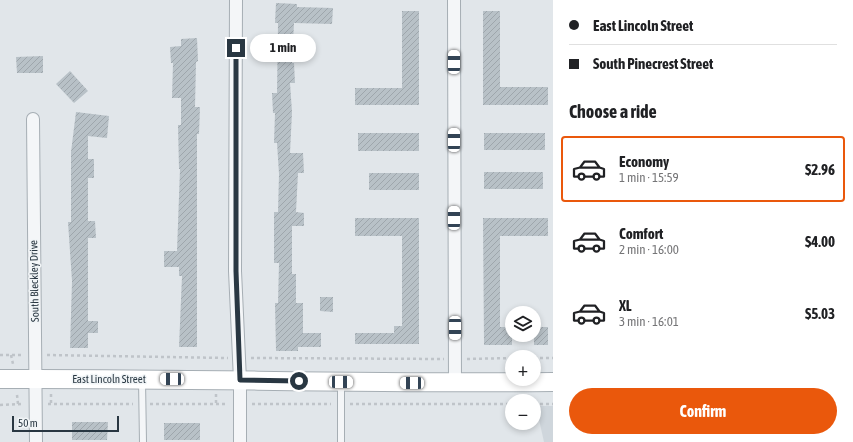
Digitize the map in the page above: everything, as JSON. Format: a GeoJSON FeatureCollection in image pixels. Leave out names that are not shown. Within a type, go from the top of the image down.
{"type":"FeatureCollection","features":[{"type":"Feature","properties":{"kind":"street"},"geometry":{"type":"LineString","coordinates":[[236,0],[236,271],[240,380],[240,442]]}},
{"type":"Feature","properties":{"kind":"street"},"geometry":{"type":"LineString","coordinates":[[454,0],[455,384]]}},
{"type":"Feature","properties":{"kind":"street","name":"South Bleckley Drive"},"geometry":{"type":"LineString","coordinates":[[33,119],[36,442]]}},
{"type":"Feature","properties":{"kind":"street","name":"East Lincoln Street"},"geometry":{"type":"LineString","coordinates":[[0,379],[240,380],[455,384],[553,382]]}},
{"type":"Feature","properties":{"kind":"lane"},"geometry":{"type":"LineString","coordinates":[[142,379],[143,442]]}},
{"type":"Feature","properties":{"kind":"lane"},"geometry":{"type":"LineString","coordinates":[[341,382],[341,442]]}},
{"type":"Feature","properties":{"kind":"path"},"geometry":{"type":"LineString","coordinates":[[0,355],[239,358],[505,358]]}},
{"type":"Feature","properties":{"kind":"path"},"geometry":{"type":"LineString","coordinates":[[541,358],[553,358]]}},
{"type":"Feature","properties":{"kind":"path"},"geometry":{"type":"LineString","coordinates":[[0,405],[505,404]]}},
{"type":"Feature","properties":{"kind":"path"},"geometry":{"type":"LineString","coordinates":[[541,404],[553,404]]}},
{"type":"Feature","properties":{"kind":"shaded area"},"geometry":{"type":"Polygon","coordinates":[[[541,406],[553,406],[553,442],[544,442],[541,428],[541,406]]]}},
{"type":"Feature","properties":{"kind":"building"},"geometry":{"type":"Polygon","coordinates":[[[276,3],[297,4],[297,7],[333,8],[332,24],[294,23],[292,63],[294,63],[295,83],[290,83],[292,112],[290,153],[303,153],[304,173],[298,173],[296,212],[304,213],[304,226],[292,226],[292,274],[296,274],[296,303],[303,303],[303,333],[321,333],[321,347],[298,347],[298,351],[276,351],[275,303],[278,303],[279,263],[274,263],[274,212],[278,212],[279,174],[277,143],[274,143],[275,113],[273,113],[272,93],[277,93],[278,23],[275,23],[276,3]]]}},
{"type":"Feature","properties":{"kind":"building"},"geometry":{"type":"Polygon","coordinates":[[[402,11],[419,11],[419,105],[355,105],[355,88],[402,88],[402,11]]]}},
{"type":"Feature","properties":{"kind":"building"},"geometry":{"type":"Polygon","coordinates":[[[483,11],[500,11],[500,87],[548,87],[548,105],[483,105],[483,11]]]}},
{"type":"Feature","properties":{"kind":"building"},"geometry":{"type":"Polygon","coordinates":[[[197,38],[198,61],[196,62],[195,107],[200,107],[199,134],[197,134],[197,347],[179,347],[182,276],[179,276],[179,267],[164,267],[164,251],[177,251],[180,169],[178,125],[181,125],[181,98],[172,98],[173,63],[171,63],[170,47],[181,46],[181,39],[197,38]]]}},
{"type":"Feature","properties":{"kind":"building"},"geometry":{"type":"Polygon","coordinates":[[[43,56],[43,73],[17,73],[16,57],[43,56]]]}},
{"type":"Feature","properties":{"kind":"building"},"geometry":{"type":"Polygon","coordinates":[[[70,71],[88,91],[74,103],[56,84],[70,71]]]}},
{"type":"Feature","properties":{"kind":"building"},"geometry":{"type":"Polygon","coordinates":[[[76,112],[109,116],[107,138],[88,136],[88,159],[94,159],[94,178],[88,178],[88,221],[95,221],[96,238],[88,238],[88,321],[98,321],[98,333],[88,333],[88,348],[70,348],[72,281],[68,222],[71,222],[71,152],[76,112]]]}},
{"type":"Feature","properties":{"kind":"building"},"geometry":{"type":"Polygon","coordinates":[[[358,133],[419,133],[419,151],[358,151],[358,133]]]}},
{"type":"Feature","properties":{"kind":"building"},"geometry":{"type":"Polygon","coordinates":[[[484,133],[545,133],[545,150],[484,150],[484,133]]]}},
{"type":"Feature","properties":{"kind":"building"},"geometry":{"type":"Polygon","coordinates":[[[484,172],[543,172],[543,189],[484,189],[484,172]]]}},
{"type":"Feature","properties":{"kind":"building"},"geometry":{"type":"Polygon","coordinates":[[[369,173],[419,173],[419,190],[369,190],[369,173]]]}},
{"type":"Feature","properties":{"kind":"building"},"geometry":{"type":"Polygon","coordinates":[[[355,218],[419,218],[419,344],[355,344],[355,333],[394,333],[394,326],[402,326],[402,236],[355,236],[355,218]]]}},
{"type":"Feature","properties":{"kind":"building"},"geometry":{"type":"Polygon","coordinates":[[[483,218],[548,218],[548,236],[500,236],[500,327],[505,327],[505,342],[512,342],[512,345],[484,345],[483,218]]]}},
{"type":"Feature","properties":{"kind":"building"},"geometry":{"type":"Polygon","coordinates":[[[320,297],[333,297],[333,312],[320,311],[320,297]]]}},
{"type":"Feature","properties":{"kind":"building"},"geometry":{"type":"Polygon","coordinates":[[[541,327],[548,327],[548,345],[534,345],[534,342],[541,342],[541,327]]]}},
{"type":"Feature","properties":{"kind":"building"},"geometry":{"type":"Polygon","coordinates":[[[72,422],[108,422],[107,440],[72,440],[72,422]]]}},
{"type":"Feature","properties":{"kind":"building"},"geometry":{"type":"Polygon","coordinates":[[[164,423],[200,423],[200,440],[164,440],[164,423]]]}},
{"type":"Feature","properties":{"kind":"route"},"geometry":{"type":"LineString","coordinates":[[236,48],[236,271],[240,380],[299,381]]}}]}
